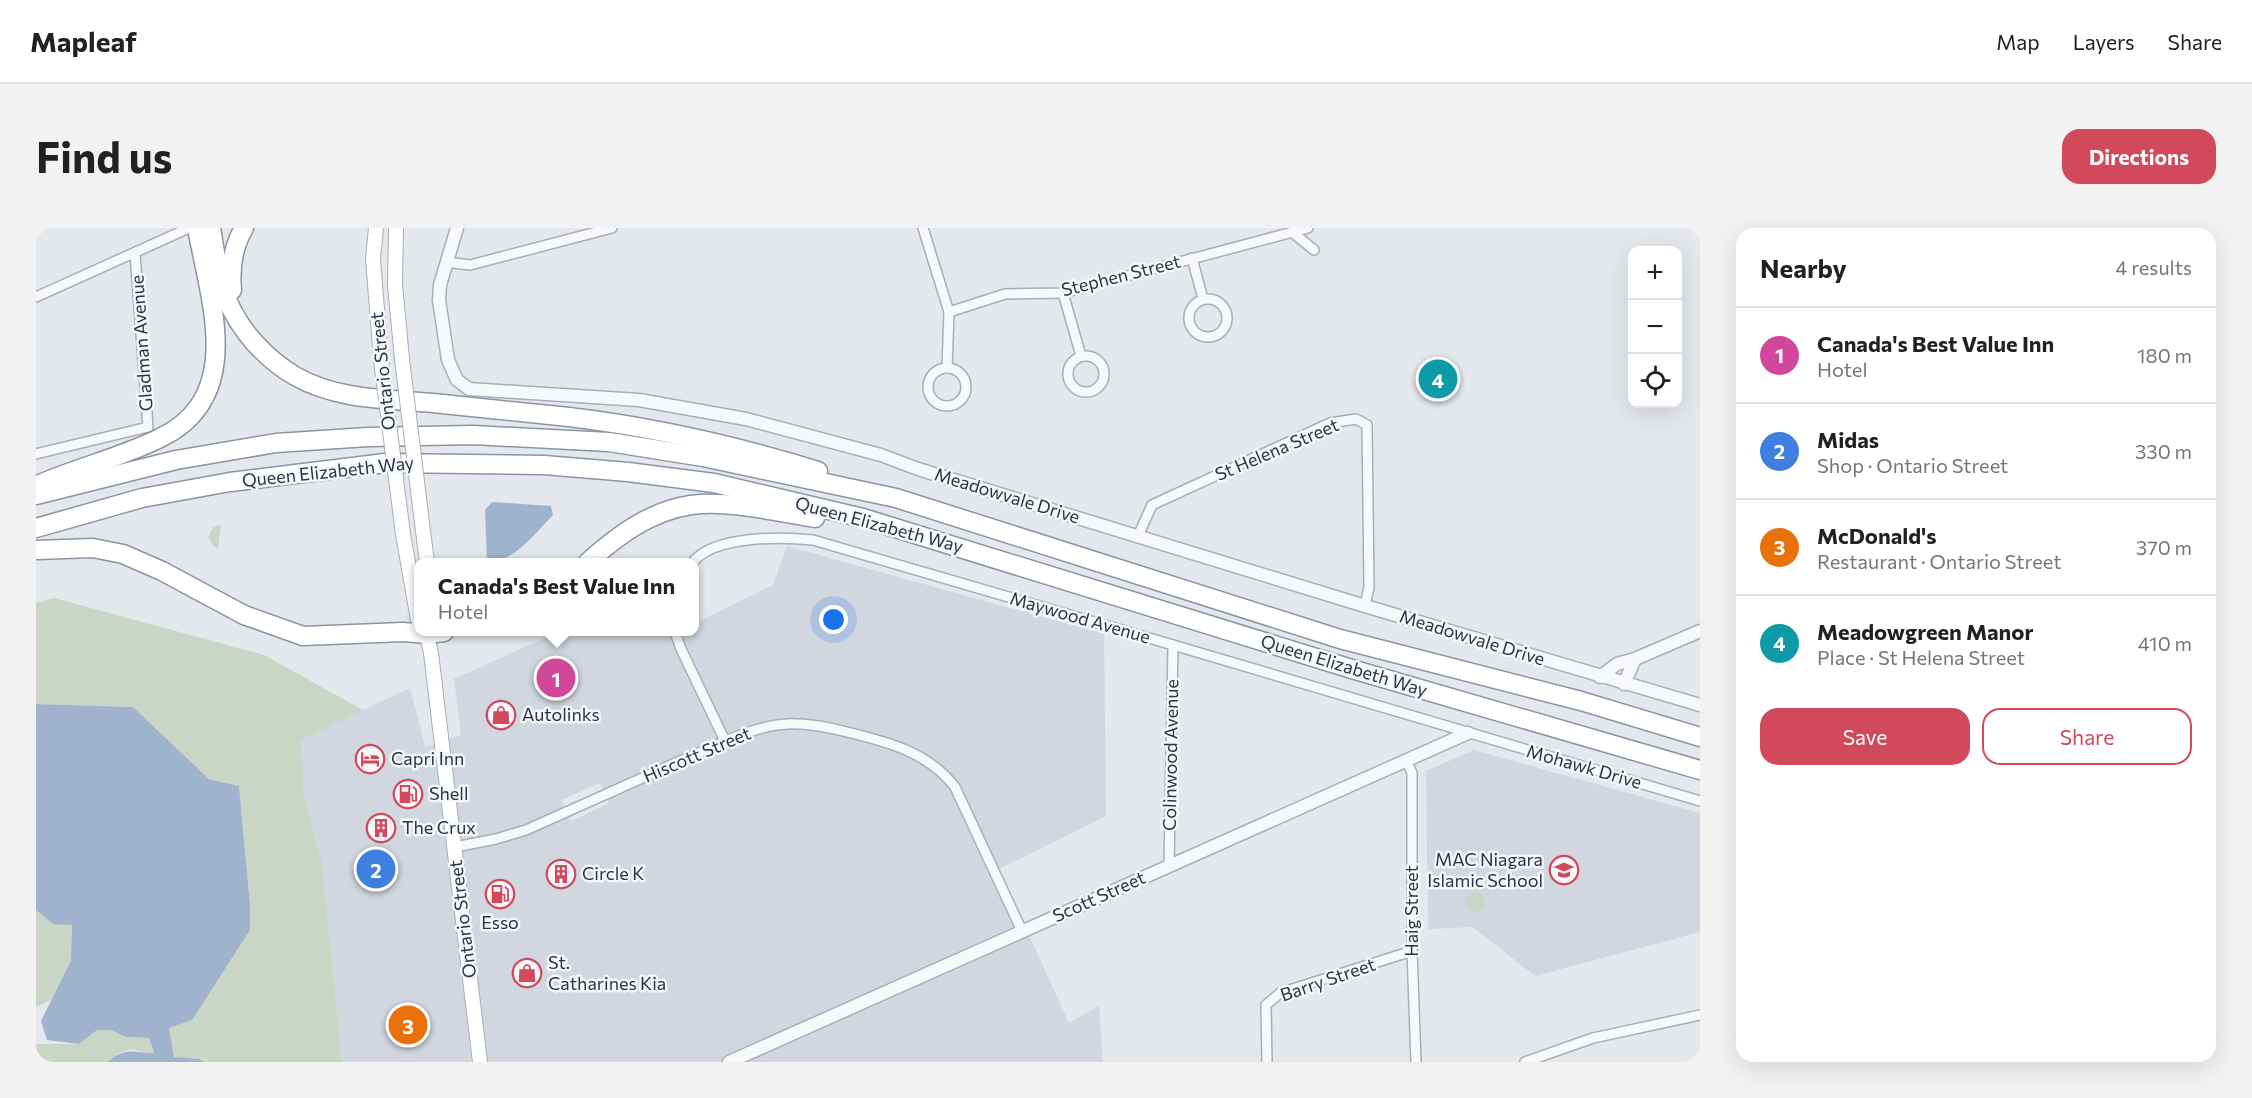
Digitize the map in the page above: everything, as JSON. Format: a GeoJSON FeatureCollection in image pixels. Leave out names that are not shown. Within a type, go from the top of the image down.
{"type":"FeatureCollection","features":[{"type":"Feature","properties":{"kind":"highway"},"geometry":{"type":"LineString","coordinates":[[36,485],[158,440],[185,423],[200,408],[209,391],[215,369],[217,348],[197,228]]}},
{"type":"Feature","properties":{"kind":"highway"},"geometry":{"type":"LineString","coordinates":[[211,228],[219,276],[225,293],[244,329],[274,362],[296,376],[333,392],[375,399],[627,424],[771,456],[896,498]]}},
{"type":"Feature","properties":{"kind":"highway"},"geometry":{"type":"LineString","coordinates":[[244,228],[234,249],[230,268],[235,306],[244,329]]}},
{"type":"Feature","properties":{"kind":"highway","name":"Queen Elizabeth Way"},"geometry":{"type":"LineString","coordinates":[[36,495],[176,460],[276,443],[368,436],[473,435],[609,442],[703,457],[896,498],[1340,639],[1581,701],[1700,737]]}},
{"type":"Feature","properties":{"kind":"highway","name":"Queen Elizabeth Way"},"geometry":{"type":"LineString","coordinates":[[36,528],[142,498],[306,471],[385,463],[544,465],[628,472],[714,483],[863,518],[1313,657],[1700,770]]}},
{"type":"Feature","properties":{"kind":"highway"},"geometry":{"type":"LineString","coordinates":[[593,558],[628,529],[658,514],[692,505],[728,505],[817,518],[1313,657]]}},
{"type":"Feature","properties":{"kind":"highway"},"geometry":{"type":"LineString","coordinates":[[36,550],[93,548],[123,554],[162,571],[244,615],[303,636],[414,631]]}},
{"type":"Feature","properties":{"kind":"main road","name":"Ontario Street"},"geometry":{"type":"LineString","coordinates":[[376,228],[373,259],[381,360],[403,534],[414,575]]}},
{"type":"Feature","properties":{"kind":"main road","name":"Ontario Street"},"geometry":{"type":"LineString","coordinates":[[396,228],[395,285],[426,558]]}},
{"type":"Feature","properties":{"kind":"main road","name":"Ontario Street"},"geometry":{"type":"LineString","coordinates":[[430,636],[480,1062]]}},
{"type":"Feature","properties":{"kind":"street"},"geometry":{"type":"LineString","coordinates":[[36,297],[189,228]]}},
{"type":"Feature","properties":{"kind":"street","name":"Meadowvale Drive"},"geometry":{"type":"LineString","coordinates":[[457,228],[440,285],[442,330],[448,360],[457,380],[469,389],[639,400],[746,419],[881,455],[918,469],[1365,606],[1700,705]]}},
{"type":"Feature","properties":{"kind":"street"},"geometry":{"type":"LineString","coordinates":[[446,262],[470,265],[612,228]]}},
{"type":"Feature","properties":{"kind":"street"},"geometry":{"type":"LineString","coordinates":[[923,228],[949,312],[947,368]]}},
{"type":"Feature","properties":{"kind":"street","name":"Stephen Street"},"geometry":{"type":"LineString","coordinates":[[949,312],[1005,294],[1063,293],[1292,230],[1308,228]]}},
{"type":"Feature","properties":{"kind":"street"},"geometry":{"type":"LineString","coordinates":[[1292,230],[1314,250]]}},
{"type":"Feature","properties":{"kind":"street","name":"Gladman Avenue"},"geometry":{"type":"LineString","coordinates":[[36,454],[148,427],[135,253]]}},
{"type":"Feature","properties":{"kind":"street"},"geometry":{"type":"LineString","coordinates":[[1192,258],[1203,299]]}},
{"type":"Feature","properties":{"kind":"street"},"geometry":{"type":"LineString","coordinates":[[1063,293],[1081,356]]}},
{"type":"Feature","properties":{"kind":"street"},"geometry":{"type":"LineString","coordinates":[[1203,299],[1216,300],[1226,309],[1225,328],[1215,336],[1208,337],[1196,333],[1190,323],[1189,317],[1193,306],[1203,299]]}},
{"type":"Feature","properties":{"kind":"street"},"geometry":{"type":"LineString","coordinates":[[1081,356],[1098,360],[1104,370],[1102,382],[1094,390],[1082,392],[1071,385],[1068,380],[1068,368],[1081,356]]}},
{"type":"Feature","properties":{"kind":"street"},"geometry":{"type":"LineString","coordinates":[[947,368],[953,369],[963,377],[965,388],[960,400],[950,405],[933,400],[928,388],[931,376],[947,368]]}},
{"type":"Feature","properties":{"kind":"street","name":"St Helena Street"},"geometry":{"type":"LineString","coordinates":[[1138,536],[1152,505],[1330,423],[1356,419],[1367,425],[1369,587],[1365,606]]}},
{"type":"Feature","properties":{"kind":"street","name":"Maywood Avenue"},"geometry":{"type":"LineString","coordinates":[[698,558],[705,552],[733,542],[786,537],[813,540],[1468,733]]}},
{"type":"Feature","properties":{"kind":"street"},"geometry":{"type":"LineString","coordinates":[[1600,676],[1617,663],[1635,659],[1700,631]]}},
{"type":"Feature","properties":{"kind":"street"},"geometry":{"type":"LineString","coordinates":[[676,636],[725,741]]}},
{"type":"Feature","properties":{"kind":"street","name":"Colinwood Avenue"},"geometry":{"type":"LineString","coordinates":[[1169,866],[1173,645]]}},
{"type":"Feature","properties":{"kind":"street"},"geometry":{"type":"LineString","coordinates":[[1624,684],[1635,659]]}},
{"type":"Feature","properties":{"kind":"street","name":"Hiscott Street"},"geometry":{"type":"LineString","coordinates":[[455,847],[526,830],[754,730],[787,723],[818,725],[891,742],[916,753],[946,776],[955,787],[1022,931]]}},
{"type":"Feature","properties":{"kind":"street","name":"Scott Street"},"geometry":{"type":"LineString","coordinates":[[729,1062],[1468,733]]}},
{"type":"Feature","properties":{"kind":"street","name":"Mohawk Drive"},"geometry":{"type":"LineString","coordinates":[[1468,733],[1700,801]]}},
{"type":"Feature","properties":{"kind":"street","name":"Haig Street"},"geometry":{"type":"LineString","coordinates":[[1406,760],[1412,773],[1412,951],[1416,1062]]}},
{"type":"Feature","properties":{"kind":"street","name":"Barry Street"},"geometry":{"type":"LineString","coordinates":[[1267,1062],[1266,1005],[1280,993],[1412,951]]}},
{"type":"Feature","properties":{"kind":"street"},"geometry":{"type":"LineString","coordinates":[[1525,1062],[1550,1057],[1593,1038],[1700,1015]]}},
{"type":"Feature","properties":{"kind":"shaded area"},"geometry":{"type":"Polygon","coordinates":[[[787,546],[1104,634],[1106,816],[999,869],[1069,1023],[1099,1006],[1103,1062],[342,1062],[322,862],[304,796],[301,739],[410,688],[425,747],[461,735],[454,679],[549,636],[699,636],[699,622],[773,585],[787,546]],[[600,783],[561,800],[572,821],[609,803],[600,783]]]}},
{"type":"Feature","properties":{"kind":"shaded area","name":"MAC Niagara Islamic School"},"geometry":{"type":"Polygon","coordinates":[[[1474,750],[1700,813],[1700,932],[1535,976],[1473,927],[1428,929],[1426,771],[1474,750]]]}},
{"type":"Feature","properties":{"kind":"green space"},"geometry":{"type":"Polygon","coordinates":[[[221,525],[218,549],[208,537],[213,527],[221,525]]]}},
{"type":"Feature","properties":{"kind":"green space"},"geometry":{"type":"Polygon","coordinates":[[[54,598],[264,655],[363,710],[301,740],[304,796],[322,862],[342,1062],[203,1062],[200,1059],[174,1057],[169,1027],[250,930],[250,904],[239,786],[209,779],[133,707],[36,704],[36,603],[54,598]]]}},
{"type":"Feature","properties":{"kind":"green space"},"geometry":{"type":"Polygon","coordinates":[[[1475,892],[1482,895],[1485,902],[1482,909],[1475,912],[1468,909],[1465,902],[1468,895],[1475,892]]]}},
{"type":"Feature","properties":{"kind":"green space"},"geometry":{"type":"Polygon","coordinates":[[[36,910],[53,923],[72,925],[71,959],[51,1000],[36,1007],[36,910]]]}},
{"type":"Feature","properties":{"kind":"green space"},"geometry":{"type":"Polygon","coordinates":[[[97,1030],[111,1030],[126,1037],[149,1038],[154,1054],[130,1049],[107,1062],[42,1062],[36,1057],[36,1044],[79,1044],[97,1030]]]}},
{"type":"Feature","properties":{"kind":"water"},"geometry":{"type":"Polygon","coordinates":[[[492,502],[551,506],[553,515],[523,546],[506,558],[487,558],[485,510],[492,502]]]}},
{"type":"Feature","properties":{"kind":"water"},"geometry":{"type":"Polygon","coordinates":[[[36,704],[133,707],[209,779],[239,786],[250,904],[250,930],[192,1020],[169,1028],[174,1057],[200,1059],[203,1062],[107,1062],[124,1052],[154,1053],[149,1038],[126,1037],[111,1030],[97,1030],[79,1044],[47,1040],[41,1021],[71,960],[72,925],[53,924],[36,910],[36,704]]]}},
{"type":"Feature","properties":{"kind":"place","name":"Meadowgreen Manor"},"geometry":{"type":"Point","coordinates":[1438,379]}},
{"type":"Feature","properties":{"kind":"place","name":"Canada's Best Value Inn"},"geometry":{"type":"Point","coordinates":[556,678]}},
{"type":"Feature","properties":{"kind":"place","name":"Autolinks"},"geometry":{"type":"Point","coordinates":[501,715]}},
{"type":"Feature","properties":{"kind":"place","name":"Capri Inn"},"geometry":{"type":"Point","coordinates":[370,759]}},
{"type":"Feature","properties":{"kind":"place","name":"Shell"},"geometry":{"type":"Point","coordinates":[408,794]}},
{"type":"Feature","properties":{"kind":"place","name":"The Crux"},"geometry":{"type":"Point","coordinates":[381,828]}},
{"type":"Feature","properties":{"kind":"place","name":"Midas"},"geometry":{"type":"Point","coordinates":[376,869]}},
{"type":"Feature","properties":{"kind":"place","name":"MAC Niagara Islamic School"},"geometry":{"type":"Point","coordinates":[1564,870]}},
{"type":"Feature","properties":{"kind":"place","name":"Circle K"},"geometry":{"type":"Point","coordinates":[561,874]}},
{"type":"Feature","properties":{"kind":"place","name":"Esso"},"geometry":{"type":"Point","coordinates":[500,894]}},
{"type":"Feature","properties":{"kind":"place","name":"St. Catharines Kia"},"geometry":{"type":"Point","coordinates":[527,973]}},
{"type":"Feature","properties":{"kind":"place","name":"McDonald's"},"geometry":{"type":"Point","coordinates":[408,1025]}}]}
